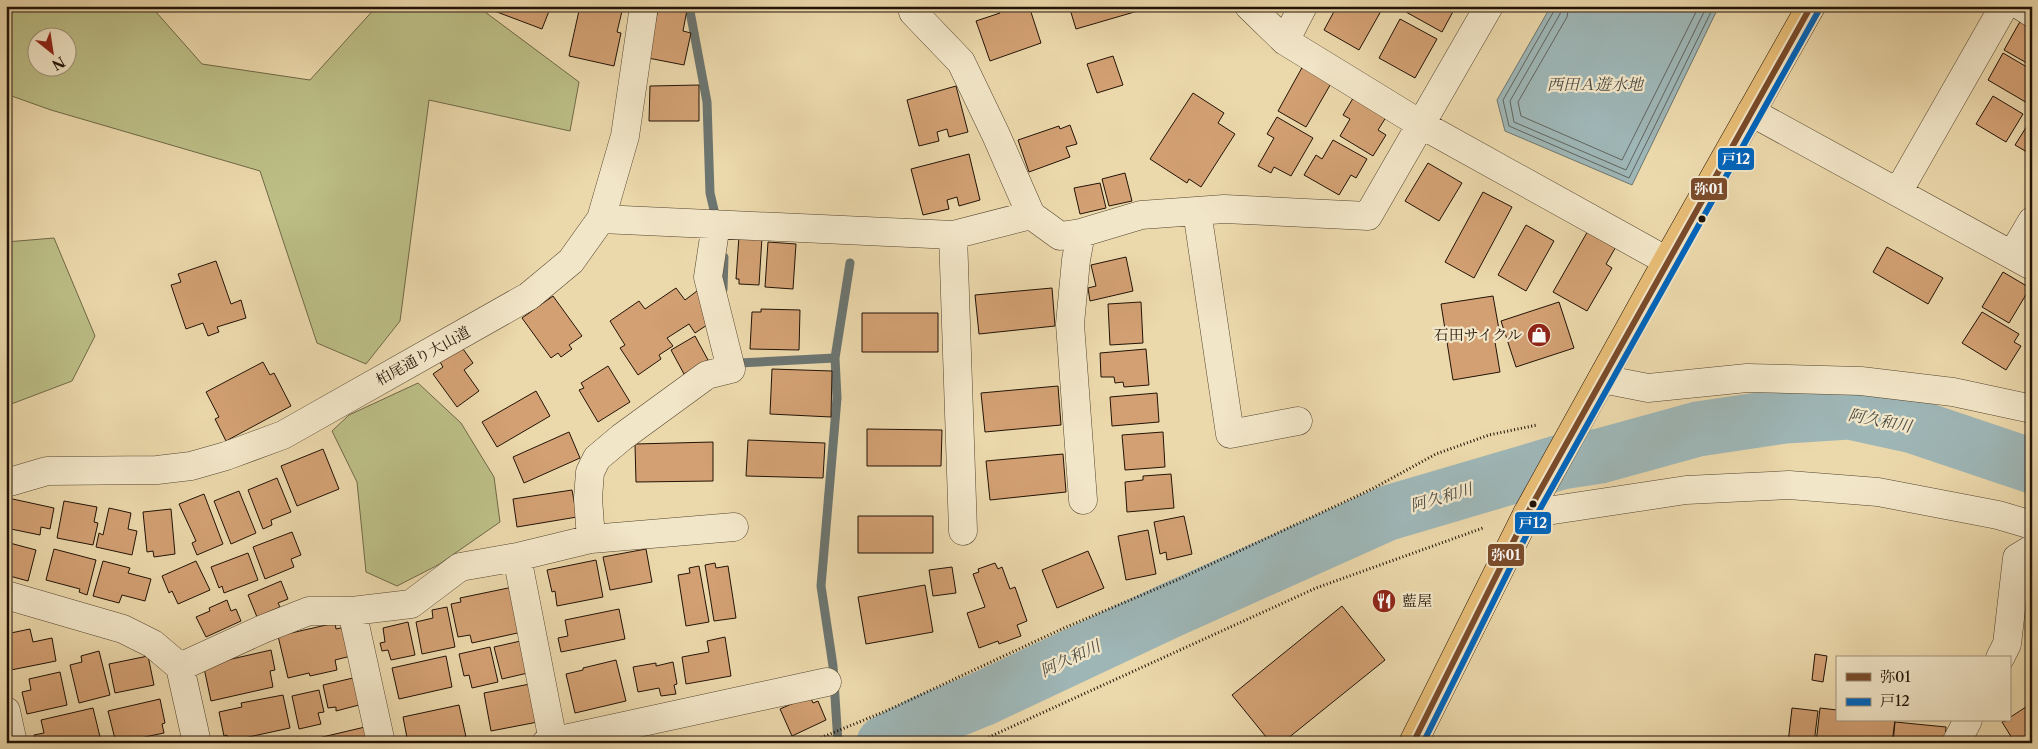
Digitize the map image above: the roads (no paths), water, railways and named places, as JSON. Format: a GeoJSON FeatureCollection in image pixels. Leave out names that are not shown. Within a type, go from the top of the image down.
{"type":"FeatureCollection","features":[{"type":"Feature","properties":{"kind":"main road"},"geometry":{"type":"LineString","coordinates":[[1413,743],[1531,508],[1667,261],[1811,6]]}},
{"type":"Feature","properties":{"kind":"street","name":"柏尾通り大山道"},"geometry":{"type":"LineString","coordinates":[[6,483],[47,471],[157,470],[192,466],[283,435],[529,296],[571,261],[601,219],[625,136],[644,6]]}},
{"type":"Feature","properties":{"kind":"street"},"geometry":{"type":"LineString","coordinates":[[912,6],[913,12],[961,62],[985,110],[1031,215],[1060,236],[1081,233],[1141,215],[1224,209],[1368,216],[1489,6]]}},
{"type":"Feature","properties":{"kind":"street"},"geometry":{"type":"LineString","coordinates":[[1249,6],[1284,41],[1422,125],[1667,261]]}},
{"type":"Feature","properties":{"kind":"street"},"geometry":{"type":"LineString","coordinates":[[1284,41],[1303,6]]}},
{"type":"Feature","properties":{"kind":"street"},"geometry":{"type":"LineString","coordinates":[[1898,192],[2004,6]]}},
{"type":"Feature","properties":{"kind":"street"},"geometry":{"type":"LineString","coordinates":[[2021,6],[2032,13]]}},
{"type":"Feature","properties":{"kind":"street"},"geometry":{"type":"LineString","coordinates":[[1751,112],[2022,260],[2032,221]]}},
{"type":"Feature","properties":{"kind":"street"},"geometry":{"type":"LineString","coordinates":[[1197,211],[1230,434],[1298,420]]}},
{"type":"Feature","properties":{"kind":"street"},"geometry":{"type":"LineString","coordinates":[[601,219],[953,234],[1031,215]]}},
{"type":"Feature","properties":{"kind":"street"},"geometry":{"type":"LineString","coordinates":[[592,539],[588,498],[590,472],[598,458],[622,437],[707,375],[731,369],[708,277],[716,224]]}},
{"type":"Feature","properties":{"kind":"street"},"geometry":{"type":"LineString","coordinates":[[1081,233],[1076,260],[1070,324],[1083,500]]}},
{"type":"Feature","properties":{"kind":"street"},"geometry":{"type":"LineString","coordinates":[[953,234],[963,531]]}},
{"type":"Feature","properties":{"kind":"street"},"geometry":{"type":"LineString","coordinates":[[1602,380],[1648,388],[1747,378],[1861,381],[1953,392],[2032,409]]}},
{"type":"Feature","properties":{"kind":"street"},"geometry":{"type":"LineString","coordinates":[[1531,508],[1686,490],[1789,485],[1878,492],[1998,515],[2032,525]]}},
{"type":"Feature","properties":{"kind":"street"},"geometry":{"type":"LineString","coordinates":[[180,667],[263,629],[309,611],[352,611],[411,604],[460,567],[592,539],[734,527]]}},
{"type":"Feature","properties":{"kind":"street"},"geometry":{"type":"LineString","coordinates":[[2001,656],[2006,644],[2017,558],[2032,549]]}},
{"type":"Feature","properties":{"kind":"street"},"geometry":{"type":"LineString","coordinates":[[517,556],[550,742],[827,682]]}},
{"type":"Feature","properties":{"kind":"street"},"geometry":{"type":"LineString","coordinates":[[6,595],[123,629],[153,644],[180,667],[197,743]]}},
{"type":"Feature","properties":{"kind":"street"},"geometry":{"type":"LineString","coordinates":[[352,611],[381,743]]}},
{"type":"Feature","properties":{"kind":"street"},"geometry":{"type":"LineString","coordinates":[[6,711],[13,743]]}},
{"type":"Feature","properties":{"kind":"street"},"geometry":{"type":"LineString","coordinates":[[1956,743],[1967,722]]}},
{"type":"Feature","properties":{"kind":"water","name":"西田Ａ遊水地"},"geometry":{"type":"Polygon","coordinates":[[[1551,6],[1719,6],[1632,185],[1505,131],[1497,100],[1551,6]]]}},
{"type":"Feature","properties":{"kind":"waterway"},"geometry":{"type":"LineString","coordinates":[[689,6],[707,102],[710,193],[714,210]]}},
{"type":"Feature","properties":{"kind":"waterway"},"geometry":{"type":"LineString","coordinates":[[723,289],[724,257]]}},
{"type":"Feature","properties":{"kind":"waterway"},"geometry":{"type":"LineString","coordinates":[[838,743],[833,666],[821,586],[837,398],[835,358],[850,263]]}},
{"type":"Feature","properties":{"kind":"waterway"},"geometry":{"type":"LineString","coordinates":[[738,358],[739,363],[835,358]]}},
{"type":"Feature","properties":{"kind":"waterway","name":"阿久和川"},"geometry":{"type":"LineString","coordinates":[[884,743],[923,723],[982,699],[1169,611],[1388,513],[1561,462],[1600,456],[1698,429],[1785,416],[1849,412],[1913,426],[2032,466]]}},
{"type":"Feature","properties":{"kind":"place","name":"石田サイクル"},"geometry":{"type":"Point","coordinates":[1539,335]}},
{"type":"Feature","properties":{"kind":"place","name":"藍屋"},"geometry":{"type":"Point","coordinates":[1384,601]}}]}
